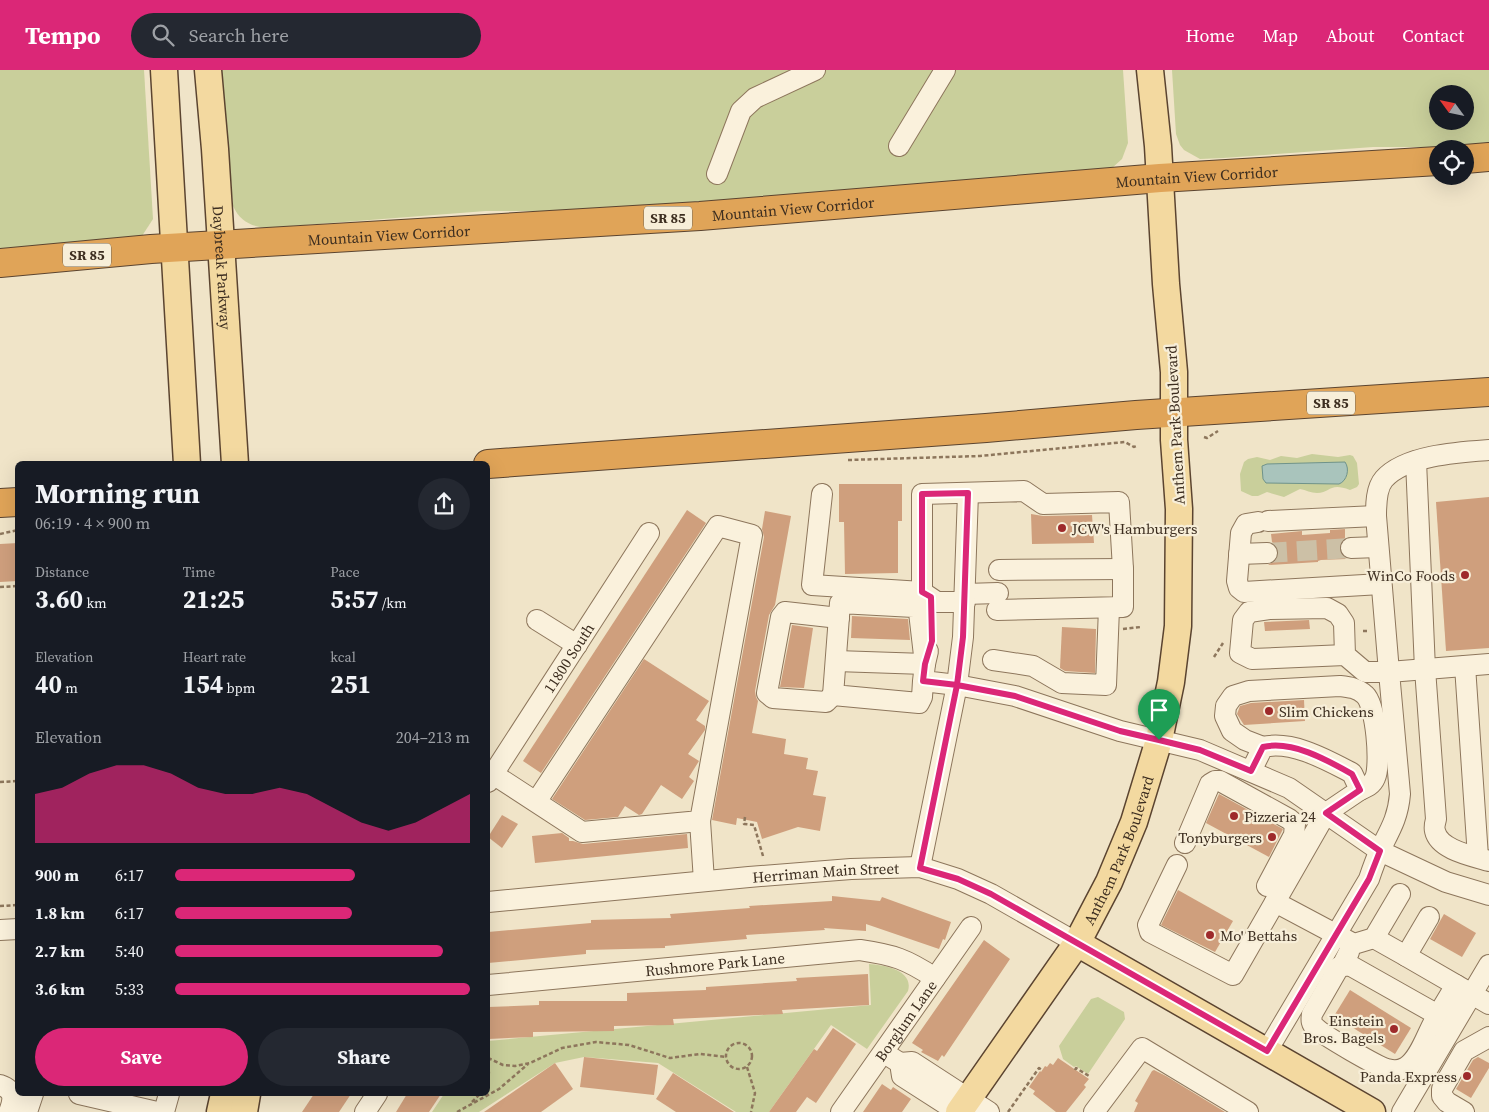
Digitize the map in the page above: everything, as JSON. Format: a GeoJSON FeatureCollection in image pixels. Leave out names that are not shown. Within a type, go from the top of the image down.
{"type":"FeatureCollection","features":[{"type":"Feature","properties":{"kind":"highway"},"geometry":{"type":"LineString","coordinates":[[1474,158],[1489,157]]}},
{"type":"Feature","properties":{"kind":"highway","name":"Mountain View Corridor"},"geometry":{"type":"LineString","coordinates":[[0,263],[175,248],[700,216],[1160,178],[1429,162]]}},
{"type":"Feature","properties":{"kind":"highway","name":"SR 85"},"geometry":{"type":"LineString","coordinates":[[490,464],[1489,392]]}},
{"type":"Feature","properties":{"kind":"highway"},"geometry":{"type":"LineString","coordinates":[[0,503],[15,502]]}},
{"type":"Feature","properties":{"kind":"main road"},"geometry":{"type":"LineString","coordinates":[[164,70],[187,461]]}},
{"type":"Feature","properties":{"kind":"main road","name":"Daybreak Parkway"},"geometry":{"type":"LineString","coordinates":[[208,70],[235,461]]}},
{"type":"Feature","properties":{"kind":"main road"},"geometry":{"type":"LineString","coordinates":[[1150,70],[1160,178]]}},
{"type":"Feature","properties":{"kind":"main road","name":"Anthem Park Boulevard"},"geometry":{"type":"LineString","coordinates":[[969,1109],[1077,943],[1109,882],[1130,831],[1159,740],[1171,682],[1178,626],[1179,509],[1173,414],[1174,372],[1166,284],[1160,178]]}},
{"type":"Feature","properties":{"kind":"main road","name":"Herriman Main Street"},"geometry":{"type":"LineString","coordinates":[[1077,943],[1372,1112]]}},
{"type":"Feature","properties":{"kind":"main road"},"geometry":{"type":"LineString","coordinates":[[220,1112],[224,1096]]}},
{"type":"Feature","properties":{"kind":"main road"},"geometry":{"type":"LineString","coordinates":[[244,1112],[247,1096]]}},
{"type":"Feature","properties":{"kind":"street"},"geometry":{"type":"LineString","coordinates":[[717,174],[741,111],[755,98],[815,70]]}},
{"type":"Feature","properties":{"kind":"street"},"geometry":{"type":"LineString","coordinates":[[899,146],[945,70]]}},
{"type":"Feature","properties":{"kind":"street"},"geometry":{"type":"LineString","coordinates":[[1267,1051],[1369,879],[1380,851],[1395,823],[1399,806],[1400,794],[1378,547],[1376,516],[1378,491],[1384,479],[1402,467],[1416,461],[1455,453],[1489,450]]}},
{"type":"Feature","properties":{"kind":"street"},"geometry":{"type":"LineString","coordinates":[[1416,461],[1425,669],[1436,819],[1435,832],[1442,843],[1454,850],[1483,859],[1465,666]]}},
{"type":"Feature","properties":{"kind":"street"},"geometry":{"type":"LineString","coordinates":[[822,494],[812,585],[926,594],[937,602],[965,598],[1109,608],[1123,607],[1123,569],[1119,502],[1043,504],[1024,491],[922,494],[926,594],[932,641],[924,673],[922,697],[919,703],[833,695]]}},
{"type":"Feature","properties":{"kind":"street"},"geometry":{"type":"LineString","coordinates":[[920,868],[957,685],[963,637],[968,493]]}},
{"type":"Feature","properties":{"kind":"street"},"geometry":{"type":"LineString","coordinates":[[1376,516],[1251,522],[1243,528],[1241,533],[1237,581],[1239,588],[1244,592],[1381,584]]}},
{"type":"Feature","properties":{"kind":"street"},"geometry":{"type":"LineString","coordinates":[[536,802],[718,526],[752,535],[700,822],[704,881]]}},
{"type":"Feature","properties":{"kind":"street","name":"11800 South"},"geometry":{"type":"LineString","coordinates":[[490,778],[649,532]]}},
{"type":"Feature","properties":{"kind":"street"},"geometry":{"type":"LineString","coordinates":[[1351,548],[1378,547]]}},
{"type":"Feature","properties":{"kind":"street"},"geometry":{"type":"LineString","coordinates":[[1239,554],[1267,553]]}},
{"type":"Feature","properties":{"kind":"street"},"geometry":{"type":"LineString","coordinates":[[999,570],[1123,569]]}},
{"type":"Feature","properties":{"kind":"street"},"geometry":{"type":"LineString","coordinates":[[839,618],[785,612],[781,617],[767,693],[773,698],[826,702],[833,695],[836,661],[839,618],[840,603],[914,607],[918,612],[924,673]]}},
{"type":"Feature","properties":{"kind":"street"},"geometry":{"type":"LineString","coordinates":[[993,660],[1033,666],[1062,683],[1106,685],[1109,608]]}},
{"type":"Feature","properties":{"kind":"street"},"geometry":{"type":"LineString","coordinates":[[1350,660],[1358,626],[1355,614],[1350,610],[1327,608],[1269,609],[1249,612],[1243,620],[1240,653],[1252,659],[1350,660],[1365,672],[1389,672],[1489,664]]}},
{"type":"Feature","properties":{"kind":"street"},"geometry":{"type":"LineString","coordinates":[[537,620],[576,645]]}},
{"type":"Feature","properties":{"kind":"street"},"geometry":{"type":"LineString","coordinates":[[836,661],[924,673],[957,685],[1015,696],[1103,726],[1200,750],[1289,788],[1380,851],[1446,882],[1489,895]]}},
{"type":"Feature","properties":{"kind":"street"},"geometry":{"type":"LineString","coordinates":[[1271,894],[1326,813],[1360,790],[1371,785],[1376,778],[1378,764],[1374,709],[1366,696],[1353,688],[1340,686],[1249,691],[1233,696],[1226,706],[1225,716],[1232,731],[1245,740],[1263,747],[1289,745],[1334,764],[1352,774],[1360,790]]}},
{"type":"Feature","properties":{"kind":"street"},"geometry":{"type":"LineString","coordinates":[[1251,771],[1263,747]]}},
{"type":"Feature","properties":{"kind":"street"},"geometry":{"type":"LineString","coordinates":[[490,778],[536,802],[582,832],[700,822]]}},
{"type":"Feature","properties":{"kind":"street"},"geometry":{"type":"LineString","coordinates":[[1177,865],[1148,925],[1150,932],[1233,975],[1271,894],[1294,835],[1295,824],[1220,781],[1216,781],[1210,784],[1185,843]]}},
{"type":"Feature","properties":{"kind":"street","name":"Herriman Main Street"},"geometry":{"type":"LineString","coordinates":[[490,902],[851,869],[920,868],[958,879],[991,894],[1077,943]]}},
{"type":"Feature","properties":{"kind":"street"},"geometry":{"type":"LineString","coordinates":[[1271,894],[1354,944]]}},
{"type":"Feature","properties":{"kind":"street"},"geometry":{"type":"LineString","coordinates":[[1400,894],[1374,938],[1354,944],[1344,962],[1434,1021]]}},
{"type":"Feature","properties":{"kind":"street"},"geometry":{"type":"LineString","coordinates":[[1406,956],[1429,917]]}},
{"type":"Feature","properties":{"kind":"street","name":"Borglum Lane"},"geometry":{"type":"LineString","coordinates":[[841,1112],[971,927]]}},
{"type":"Feature","properties":{"kind":"street"},"geometry":{"type":"LineString","coordinates":[[0,930],[15,929]]}},
{"type":"Feature","properties":{"kind":"street"},"geometry":{"type":"LineString","coordinates":[[1374,938],[1489,1004]]}},
{"type":"Feature","properties":{"kind":"street","name":"Rushmore Park Lane"},"geometry":{"type":"LineString","coordinates":[[490,985],[860,950],[891,954],[915,964],[935,978]]}},
{"type":"Feature","properties":{"kind":"street"},"geometry":{"type":"LineString","coordinates":[[1346,965],[1339,967],[1312,1014],[1311,1022],[1329,1037],[1384,1069],[1398,1066],[1406,1067],[1413,1060],[1429,1034],[1434,1021],[1489,965]]}},
{"type":"Feature","properties":{"kind":"street"},"geometry":{"type":"LineString","coordinates":[[1402,1112],[1464,989]]}},
{"type":"Feature","properties":{"kind":"street"},"geometry":{"type":"LineString","coordinates":[[1464,1112],[1447,1102],[1442,1096],[1442,1089],[1475,1031],[1489,1023]]}},
{"type":"Feature","properties":{"kind":"street"},"geometry":{"type":"LineString","coordinates":[[1464,1051],[1489,1037]]}},
{"type":"Feature","properties":{"kind":"street"},"geometry":{"type":"LineString","coordinates":[[1094,1112],[1142,1048],[1248,1112]]}},
{"type":"Feature","properties":{"kind":"street"},"geometry":{"type":"LineString","coordinates":[[883,1052],[900,1063],[912,1062],[969,1109]]}},
{"type":"Feature","properties":{"kind":"street"},"geometry":{"type":"LineString","coordinates":[[0,1085],[10,1090],[14,1097],[9,1112]]}},
{"type":"Feature","properties":{"kind":"street"},"geometry":{"type":"LineString","coordinates":[[28,1112],[32,1096]]}},
{"type":"Feature","properties":{"kind":"street"},"geometry":{"type":"LineString","coordinates":[[88,1096],[157,1112]]}},
{"type":"Feature","properties":{"kind":"street"},"geometry":{"type":"LineString","coordinates":[[164,1112],[168,1096]]}},
{"type":"Feature","properties":{"kind":"street"},"geometry":{"type":"LineString","coordinates":[[365,1112],[376,1096]]}},
{"type":"Feature","properties":{"kind":"path"},"geometry":{"type":"LineString","coordinates":[[1134,447],[1138,445]]}},
{"type":"Feature","properties":{"kind":"path"},"geometry":{"type":"LineString","coordinates":[[0,534],[15,531]]}},
{"type":"Feature","properties":{"kind":"path"},"geometry":{"type":"LineString","coordinates":[[0,587],[15,586]]}},
{"type":"Feature","properties":{"kind":"path"},"geometry":{"type":"LineString","coordinates":[[1123,629],[1141,627]]}},
{"type":"Feature","properties":{"kind":"path"},"geometry":{"type":"LineString","coordinates":[[1214,657],[1228,636]]}},
{"type":"Feature","properties":{"kind":"path"},"geometry":{"type":"LineString","coordinates":[[0,782],[15,781]]}},
{"type":"Feature","properties":{"kind":"path"},"geometry":{"type":"LineString","coordinates":[[745,817],[744,824],[754,825],[763,856]]}},
{"type":"Feature","properties":{"kind":"path"},"geometry":{"type":"LineString","coordinates":[[0,906],[15,905]]}},
{"type":"Feature","properties":{"kind":"path"},"geometry":{"type":"LineString","coordinates":[[490,1094],[499,1089],[530,1064],[562,1048],[596,1042],[629,1045],[670,1058],[700,1054],[726,1057]]}},
{"type":"Feature","properties":{"kind":"path"},"geometry":{"type":"LineString","coordinates":[[738,1043],[749,1048],[751,1052],[751,1060],[746,1067],[738,1069],[733,1068],[727,1062],[726,1057],[728,1049],[738,1043]]}},
{"type":"Feature","properties":{"kind":"path"},"geometry":{"type":"LineString","coordinates":[[490,1059],[508,1066],[530,1064]]}},
{"type":"Feature","properties":{"kind":"path"},"geometry":{"type":"LineString","coordinates":[[746,1067],[755,1093],[752,1112]]}},
{"type":"Feature","properties":{"kind":"path"},"geometry":{"type":"LineString","coordinates":[[1008,1112],[1039,1068],[1042,1070]]}},
{"type":"Feature","properties":{"kind":"path"},"geometry":{"type":"LineString","coordinates":[[1075,1070],[1076,1068],[1089,1076]]}},
{"type":"Feature","properties":{"kind":"path"},"geometry":{"type":"LineString","coordinates":[[469,1104],[478,1096]]}},
{"type":"Feature","properties":{"kind":"path"},"geometry":{"type":"LineString","coordinates":[[457,1112],[485,1096]]}},
{"type":"Feature","properties":{"kind":"green space"},"geometry":{"type":"Polygon","coordinates":[[[0,70],[144,70],[153,219],[142,236],[0,252],[0,70]]]}},
{"type":"Feature","properties":{"kind":"green space"},"geometry":{"type":"Polygon","coordinates":[[[222,70],[1123,70],[1128,143],[1122,159],[1112,168],[884,188],[571,211],[486,211],[266,228],[246,222],[233,206],[222,70]]]}},
{"type":"Feature","properties":{"kind":"green space"},"geometry":{"type":"Polygon","coordinates":[[[1172,70],[1489,70],[1489,144],[1474,145],[1474,140],[1429,140],[1429,147],[1373,147],[1200,159],[1184,150],[1176,134],[1172,70]]]}},
{"type":"Feature","properties":{"kind":"green space"},"geometry":{"type":"Polygon","coordinates":[[[1312,454],[1338,457],[1353,456],[1357,463],[1359,484],[1357,487],[1350,490],[1334,487],[1322,493],[1313,493],[1300,489],[1284,497],[1267,492],[1258,496],[1252,496],[1241,491],[1240,474],[1244,462],[1248,459],[1257,457],[1270,460],[1281,456],[1297,458],[1312,454]]]}},
{"type":"Feature","properties":{"kind":"green space"},"geometry":{"type":"Polygon","coordinates":[[[869,964],[890,967],[907,978],[909,984],[908,991],[867,1049],[831,1025],[769,1112],[736,1112],[658,1063],[584,1057],[555,1063],[479,1112],[432,1112],[443,1096],[490,1096],[490,1041],[871,1005],[869,964]]]}},
{"type":"Feature","properties":{"kind":"green space"},"geometry":{"type":"Polygon","coordinates":[[[1098,997],[1124,1012],[1125,1019],[1088,1074],[1063,1059],[1059,1046],[1091,999],[1098,997]]]}},
{"type":"Feature","properties":{"kind":"water"},"geometry":{"type":"Polygon","coordinates":[[[1345,462],[1347,474],[1339,484],[1266,483],[1263,479],[1262,466],[1267,464],[1345,462]]]}},
{"type":"Feature","properties":{"kind":"building"},"geometry":{"type":"Polygon","coordinates":[[[839,484],[902,484],[902,521],[898,521],[898,573],[845,574],[844,522],[839,522],[839,484]]]}},
{"type":"Feature","properties":{"kind":"building","name":"WinCo Foods"},"geometry":{"type":"Polygon","coordinates":[[[1489,497],[1489,648],[1446,651],[1436,502],[1489,497]]]}},
{"type":"Feature","properties":{"kind":"building"},"geometry":{"type":"Polygon","coordinates":[[[687,510],[706,523],[541,773],[523,761],[687,510]]]}},
{"type":"Feature","properties":{"kind":"building"},"geometry":{"type":"Polygon","coordinates":[[[765,511],[791,516],[775,605],[769,615],[755,691],[758,701],[752,733],[786,739],[784,754],[808,758],[806,769],[818,771],[813,795],[826,797],[820,831],[798,827],[762,839],[757,822],[737,818],[736,825],[712,820],[764,537],[762,529],[765,511]]]}},
{"type":"Feature","properties":{"kind":"building","name":"JCW's Hamburgers"},"geometry":{"type":"Polygon","coordinates":[[[1031,514],[1043,516],[1092,515],[1094,543],[1032,544],[1031,514]]]}},
{"type":"Feature","properties":{"kind":"building"},"geometry":{"type":"Polygon","coordinates":[[[1345,529],[1345,538],[1340,543],[1339,549],[1341,555],[1346,559],[1268,565],[1277,559],[1279,553],[1277,546],[1272,542],[1271,534],[1302,531],[1302,535],[1330,533],[1330,530],[1345,529]]]}},
{"type":"Feature","properties":{"kind":"building"},"geometry":{"type":"Polygon","coordinates":[[[15,543],[15,581],[0,582],[0,544],[15,543]]]}},
{"type":"Feature","properties":{"kind":"building"},"geometry":{"type":"Polygon","coordinates":[[[852,616],[908,619],[910,640],[851,638],[852,616]]]}},
{"type":"Feature","properties":{"kind":"building"},"geometry":{"type":"Polygon","coordinates":[[[1309,620],[1310,629],[1265,631],[1264,622],[1309,620]]]}},
{"type":"Feature","properties":{"kind":"building"},"geometry":{"type":"Polygon","coordinates":[[[792,625],[813,628],[804,688],[780,687],[792,625]]]}},
{"type":"Feature","properties":{"kind":"building"},"geometry":{"type":"Polygon","coordinates":[[[1062,627],[1096,629],[1095,673],[1065,671],[1060,668],[1062,627]]]}},
{"type":"Feature","properties":{"kind":"building"},"geometry":{"type":"Polygon","coordinates":[[[644,659],[709,701],[696,720],[705,726],[705,730],[688,754],[699,761],[689,777],[694,781],[682,799],[661,785],[642,814],[639,815],[625,806],[618,817],[585,820],[552,799],[644,659]]]}},
{"type":"Feature","properties":{"kind":"building"},"geometry":{"type":"Polygon","coordinates":[[[1304,700],[1305,721],[1244,725],[1237,714],[1240,706],[1251,703],[1304,700]]]}},
{"type":"Feature","properties":{"kind":"building"},"geometry":{"type":"Polygon","coordinates":[[[1219,794],[1283,829],[1269,857],[1206,823],[1219,794]]]}},
{"type":"Feature","properties":{"kind":"building"},"geometry":{"type":"Polygon","coordinates":[[[502,815],[518,824],[502,848],[490,839],[490,834],[502,815]]]}},
{"type":"Feature","properties":{"kind":"building"},"geometry":{"type":"Polygon","coordinates":[[[562,833],[569,838],[569,841],[583,844],[687,834],[688,848],[535,863],[532,836],[562,833]]]}},
{"type":"Feature","properties":{"kind":"building"},"geometry":{"type":"Polygon","coordinates":[[[1178,890],[1233,921],[1215,952],[1161,925],[1178,890]]]}},
{"type":"Feature","properties":{"kind":"building"},"geometry":{"type":"Polygon","coordinates":[[[832,896],[880,901],[882,897],[951,922],[945,940],[943,939],[939,949],[866,924],[866,931],[824,928],[825,930],[746,935],[747,939],[665,946],[665,948],[586,950],[586,954],[490,963],[490,932],[591,923],[591,920],[671,918],[670,914],[750,908],[749,906],[832,901],[832,896]]]}},
{"type":"Feature","properties":{"kind":"building"},"geometry":{"type":"Polygon","coordinates":[[[1444,914],[1476,933],[1462,957],[1430,939],[1444,914]]]}},
{"type":"Feature","properties":{"kind":"building"},"geometry":{"type":"Polygon","coordinates":[[[984,940],[1010,959],[944,1057],[942,1055],[938,1061],[921,1052],[923,1050],[912,1043],[984,940]]]}},
{"type":"Feature","properties":{"kind":"building"},"geometry":{"type":"Polygon","coordinates":[[[868,974],[869,1005],[782,1010],[783,1014],[673,1019],[674,1025],[614,1026],[614,1031],[533,1032],[533,1037],[490,1039],[490,1007],[539,1005],[539,1001],[627,1001],[627,993],[706,990],[706,987],[797,981],[796,978],[868,974]]]}},
{"type":"Feature","properties":{"kind":"building"},"geometry":{"type":"Polygon","coordinates":[[[1350,990],[1411,1028],[1395,1054],[1334,1016],[1350,990]]]}},
{"type":"Feature","properties":{"kind":"building"},"geometry":{"type":"Polygon","coordinates":[[[833,1028],[856,1044],[816,1103],[807,1097],[796,1112],[769,1112],[814,1049],[817,1051],[833,1028]]]}},
{"type":"Feature","properties":{"kind":"building"},"geometry":{"type":"Polygon","coordinates":[[[584,1057],[658,1065],[654,1095],[580,1087],[584,1057]]]}},
{"type":"Feature","properties":{"kind":"building"},"geometry":{"type":"Polygon","coordinates":[[[1478,1057],[1489,1063],[1489,1068],[1471,1098],[1456,1089],[1473,1060],[1478,1057]]]}},
{"type":"Feature","properties":{"kind":"building"},"geometry":{"type":"Polygon","coordinates":[[[1058,1058],[1089,1079],[1084,1085],[1086,1087],[1066,1112],[1056,1112],[1033,1094],[1035,1091],[1029,1087],[1045,1066],[1047,1067],[1050,1063],[1053,1065],[1058,1058]]]}},
{"type":"Feature","properties":{"kind":"building"},"geometry":{"type":"Polygon","coordinates":[[[555,1063],[573,1089],[541,1112],[484,1112],[555,1063]]]}},
{"type":"Feature","properties":{"kind":"building"},"geometry":{"type":"Polygon","coordinates":[[[1154,1070],[1225,1112],[1134,1112],[1138,1103],[1135,1101],[1154,1070]]]}},
{"type":"Feature","properties":{"kind":"building"},"geometry":{"type":"Polygon","coordinates":[[[673,1073],[734,1112],[676,1112],[656,1099],[673,1073]]]}},
{"type":"Feature","properties":{"kind":"building"},"geometry":{"type":"Polygon","coordinates":[[[882,1084],[891,1090],[893,1087],[911,1099],[902,1112],[863,1112],[882,1084]]]}},
{"type":"Feature","properties":{"kind":"building"},"geometry":{"type":"Polygon","coordinates":[[[313,1096],[350,1096],[339,1112],[302,1112],[313,1096]]]}},
{"type":"Feature","properties":{"kind":"building"},"geometry":{"type":"Polygon","coordinates":[[[406,1096],[440,1096],[429,1112],[396,1112],[406,1096]]]}},
{"type":"Feature","properties":{"kind":"tunnel"},"geometry":{"type":"LineString","coordinates":[[1267,553],[1351,548]]}},
{"type":"Feature","properties":{"kind":"place","name":"JCW's Hamburgers"},"geometry":{"type":"Point","coordinates":[1062,528]}},
{"type":"Feature","properties":{"kind":"place","name":"WinCo Foods"},"geometry":{"type":"Point","coordinates":[1465,575]}},
{"type":"Feature","properties":{"kind":"place","name":"Slim Chickens"},"geometry":{"type":"Point","coordinates":[1269,711]}},
{"type":"Feature","properties":{"kind":"place","name":"Pizzeria 24"},"geometry":{"type":"Point","coordinates":[1234,816]}},
{"type":"Feature","properties":{"kind":"place","name":"Tonyburgers"},"geometry":{"type":"Point","coordinates":[1272,837]}},
{"type":"Feature","properties":{"kind":"place","name":"Mo' Bettahs"},"geometry":{"type":"Point","coordinates":[1210,935]}},
{"type":"Feature","properties":{"kind":"place","name":"Einstein Bros. Bagels"},"geometry":{"type":"Point","coordinates":[1394,1029]}},
{"type":"Feature","properties":{"kind":"place","name":"Panda Express"},"geometry":{"type":"Point","coordinates":[1467,1076]}},
{"type":"Feature","properties":{"kind":"route"},"geometry":{"type":"LineString","coordinates":[[1159,740],[1120,731],[1015,696],[957,685],[923,681],[925,664],[932,641],[931,597],[922,592],[922,494],[968,493],[963,637],[957,685],[920,868],[958,879],[991,894],[1267,1051],[1369,879],[1380,851],[1326,813],[1360,790],[1352,774],[1334,764],[1289,745],[1263,747],[1251,771],[1200,750],[1159,740]]}}]}
